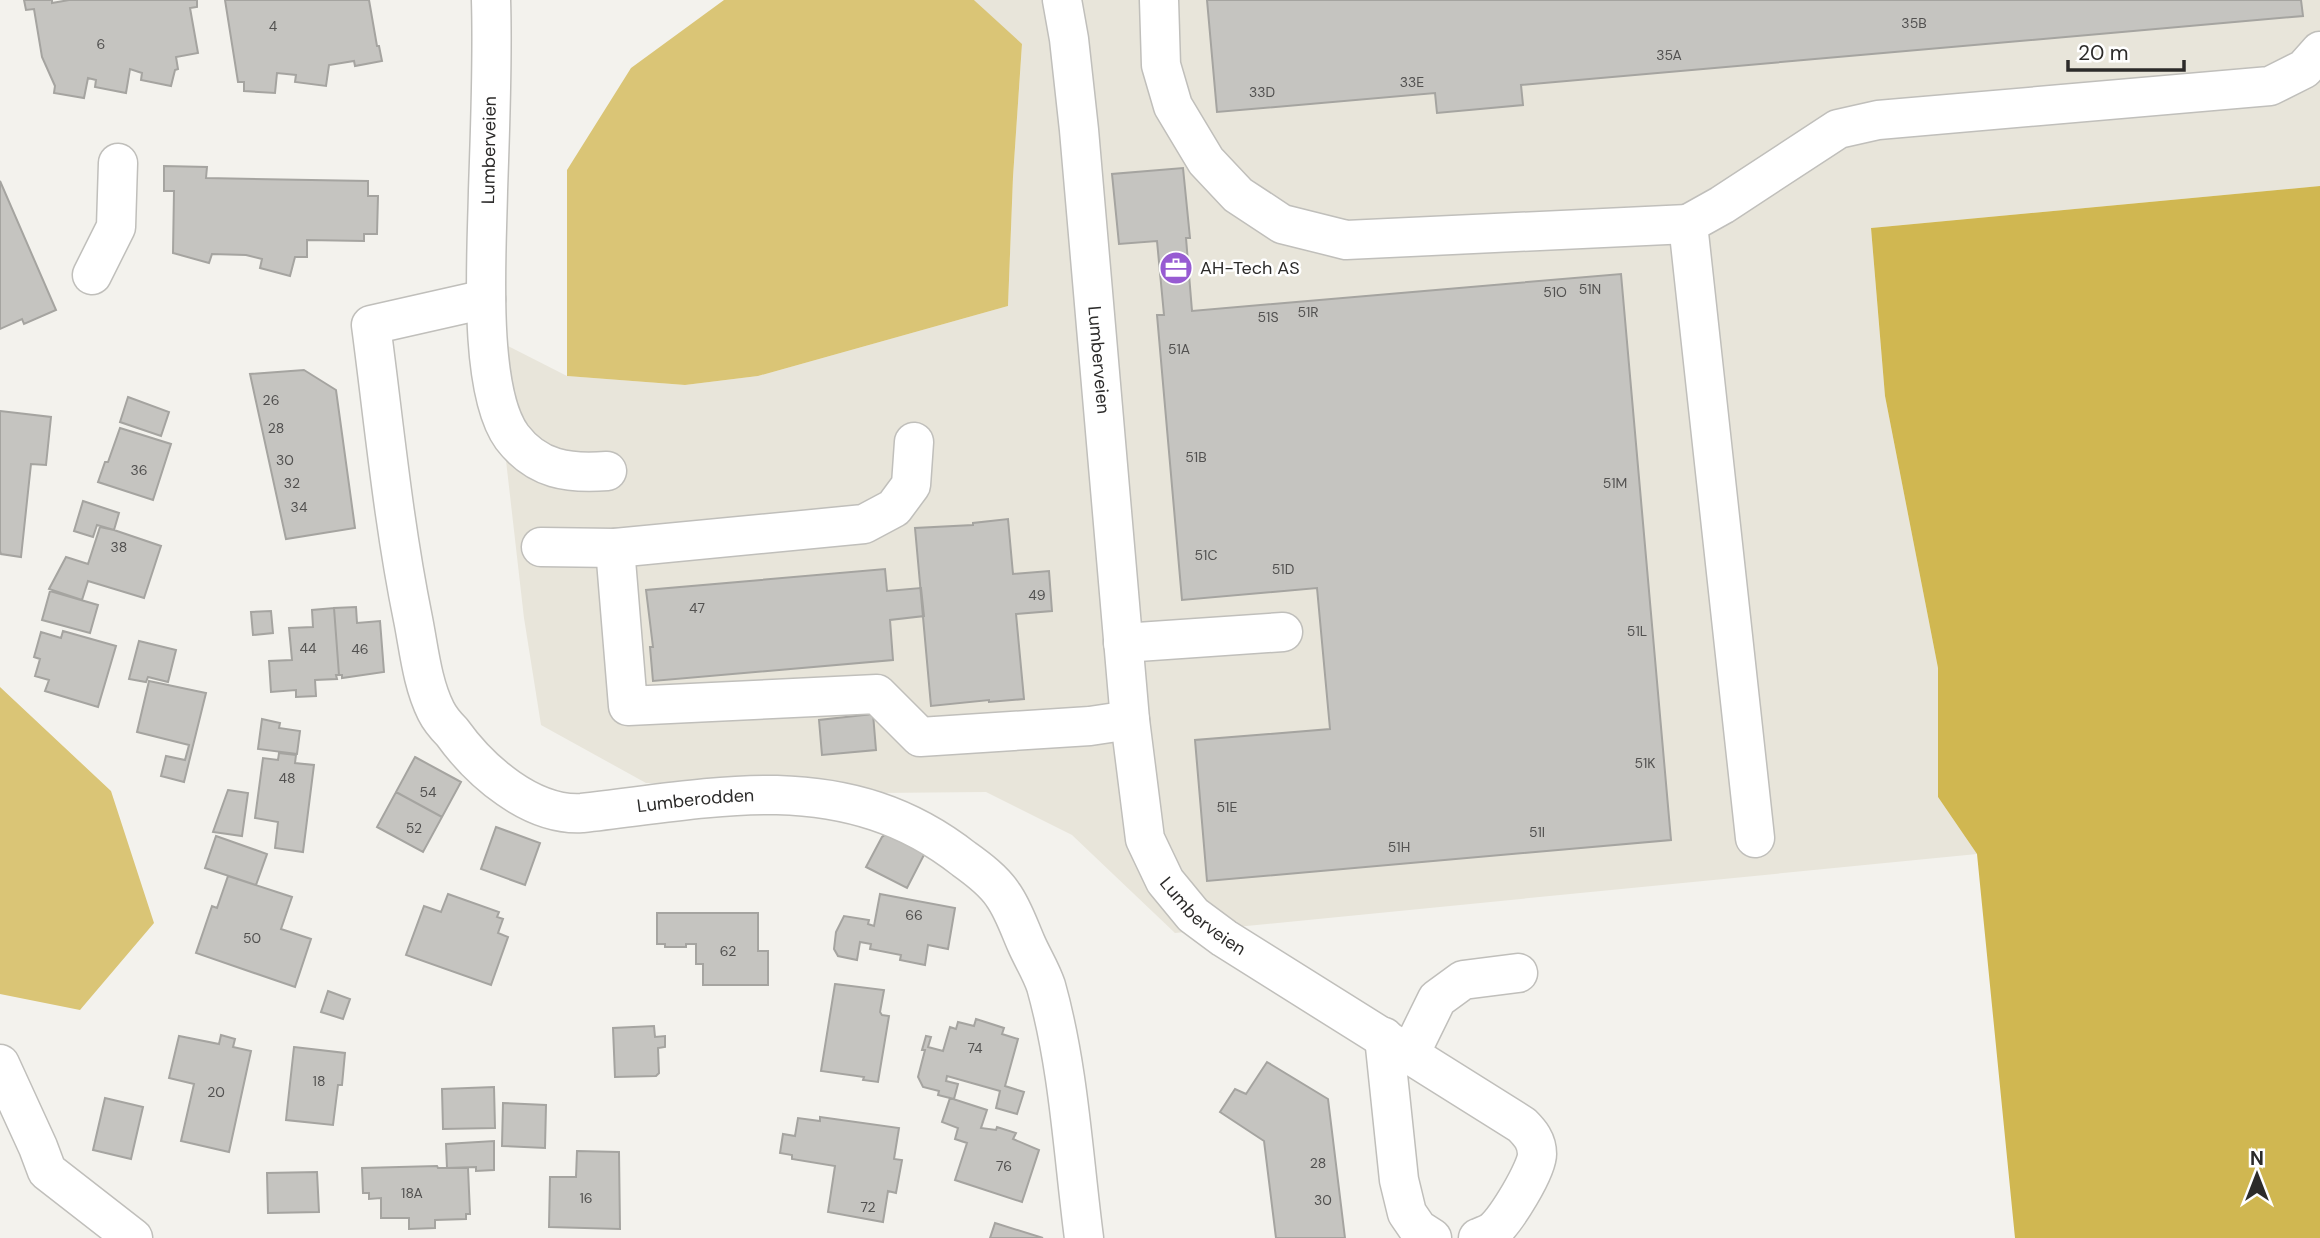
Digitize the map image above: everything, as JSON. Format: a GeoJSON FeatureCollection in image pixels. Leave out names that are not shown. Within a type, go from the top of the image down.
{"type":"FeatureCollection","features":[{"type":"Feature","properties":{"kind":"street","name":"Lumberveien"},"geometry":{"type":"LineString","coordinates":[[491,0],[486,299],[490,358],[498,404],[511,436],[532,457],[552,468],[580,473],[607,471]]}},
{"type":"Feature","properties":{"kind":"street","name":"Lumberveien"},"geometry":{"type":"LineString","coordinates":[[1062,0],[1069,39],[1084,179],[1130,720],[1145,839],[1165,881],[1193,915],[1224,938],[1522,1125],[1533,1138],[1538,1156],[1530,1175],[1502,1222],[1491,1232],[1478,1238]]}},
{"type":"Feature","properties":{"kind":"street"},"geometry":{"type":"LineString","coordinates":[[1159,0],[1161,65],[1173,106],[1206,161],[1238,195],[1282,224],[1346,240],[1688,224],[1722,205],[1838,129],[1878,120],[2270,86],[2304,69],[2320,51]]}},
{"type":"Feature","properties":{"kind":"street"},"geometry":{"type":"LineString","coordinates":[[92,275],[116,227],[118,163]]}},
{"type":"Feature","properties":{"kind":"street"},"geometry":{"type":"LineString","coordinates":[[1688,224],[1755,838]]}},
{"type":"Feature","properties":{"kind":"street","name":"Lumberodden"},"geometry":{"type":"LineString","coordinates":[[486,299],[371,325],[383,435],[399,540],[424,676],[436,712],[456,739],[498,783],[555,810],[571,813],[777,795],[824,799],[892,815],[941,841],[974,866],[1003,895],[1045,983],[1069,1104],[1084,1238]]}},
{"type":"Feature","properties":{"kind":"street"},"geometry":{"type":"LineString","coordinates":[[541,547],[615,548],[863,524],[894,509],[911,485],[914,442]]}},
{"type":"Feature","properties":{"kind":"street"},"geometry":{"type":"LineString","coordinates":[[615,548],[628,705],[877,694],[920,737],[1090,726],[1130,720]]}},
{"type":"Feature","properties":{"kind":"street"},"geometry":{"type":"LineString","coordinates":[[1123,643],[1283,632]]}},
{"type":"Feature","properties":{"kind":"street"},"geometry":{"type":"LineString","coordinates":[[1432,1238],[1418,1228],[1407,1213],[1399,1180],[1397,1046],[1437,999],[1463,979],[1518,973]]}},
{"type":"Feature","properties":{"kind":"street"},"geometry":{"type":"LineString","coordinates":[[0,1064],[47,1171],[133,1238]]}},
{"type":"Feature","properties":{"kind":"shaded area"},"geometry":{"type":"Polygon","coordinates":[[[724,0],[974,0],[1022,44],[1008,306],[758,376],[685,385],[567,376],[567,170],[631,68],[724,0]]]}},
{"type":"Feature","properties":{"kind":"shaded area"},"geometry":{"type":"Polygon","coordinates":[[[974,0],[2320,0],[2320,186],[1871,228],[1885,396],[1938,668],[1938,797],[1977,854],[1175,933],[1072,835],[986,792],[876,793],[754,784],[646,783],[541,725],[524,618],[492,338],[567,376],[685,385],[758,376],[1008,306],[1022,45],[974,0]]]}},
{"type":"Feature","properties":{"kind":"shaded area"},"geometry":{"type":"Polygon","coordinates":[[[2320,186],[2320,1238],[2015,1238],[1977,854],[1938,797],[1938,668],[1885,396],[1871,228],[2320,186]]]}},
{"type":"Feature","properties":{"kind":"shaded area"},"geometry":{"type":"Polygon","coordinates":[[[0,687],[111,791],[154,923],[80,1010],[0,994],[0,687]]]}},
{"type":"Feature","properties":{"kind":"building"},"geometry":{"type":"Polygon","coordinates":[[[24,0],[52,0],[52,3],[69,0],[197,0],[197,7],[190,8],[198,53],[176,57],[178,69],[175,70],[171,86],[141,80],[142,73],[130,69],[126,93],[95,87],[96,80],[88,78],[84,98],[54,93],[55,86],[42,57],[34,9],[26,10],[24,0]]]}},
{"type":"Feature","properties":{"kind":"building"},"geometry":{"type":"Polygon","coordinates":[[[225,0],[369,0],[382,61],[355,66],[354,61],[329,65],[326,86],[295,82],[296,75],[277,73],[275,93],[244,91],[244,82],[238,82],[225,0]]]}},
{"type":"Feature","properties":{"kind":"building"},"geometry":{"type":"Polygon","coordinates":[[[1207,0],[2301,0],[2303,16],[1521,85],[1523,105],[1437,113],[1435,93],[1217,112],[1207,0]]]}},
{"type":"Feature","properties":{"kind":"building"},"geometry":{"type":"Polygon","coordinates":[[[164,166],[207,167],[206,178],[368,181],[368,196],[378,196],[377,234],[364,234],[364,241],[307,240],[307,257],[295,257],[290,276],[260,268],[262,259],[246,255],[212,254],[209,263],[173,253],[174,191],[164,191],[164,166]]]}},
{"type":"Feature","properties":{"kind":"building"},"geometry":{"type":"Polygon","coordinates":[[[1183,168],[1190,238],[1186,238],[1192,311],[1621,274],[1671,840],[1207,881],[1195,740],[1330,729],[1317,588],[1182,600],[1157,315],[1164,315],[1157,241],[1119,244],[1112,174],[1183,168]]]}},
{"type":"Feature","properties":{"kind":"building"},"geometry":{"type":"Polygon","coordinates":[[[0,181],[56,310],[24,324],[22,319],[0,329],[0,181]]]}},
{"type":"Feature","properties":{"kind":"building"},"geometry":{"type":"Polygon","coordinates":[[[304,370],[336,390],[355,528],[286,539],[250,374],[304,370]]]}},
{"type":"Feature","properties":{"kind":"building"},"geometry":{"type":"Polygon","coordinates":[[[128,397],[169,412],[161,436],[120,422],[128,397]]]}},
{"type":"Feature","properties":{"kind":"building"},"geometry":{"type":"Polygon","coordinates":[[[0,411],[51,417],[46,465],[31,464],[21,557],[1,554],[0,551],[0,411]]]}},
{"type":"Feature","properties":{"kind":"building"},"geometry":{"type":"Polygon","coordinates":[[[120,428],[171,444],[153,500],[98,482],[120,428]]]}},
{"type":"Feature","properties":{"kind":"building"},"geometry":{"type":"Polygon","coordinates":[[[83,501],[119,513],[114,530],[97,525],[93,537],[74,531],[83,501]]]}},
{"type":"Feature","properties":{"kind":"building"},"geometry":{"type":"Polygon","coordinates":[[[1008,519],[1013,574],[1049,571],[1052,611],[1016,614],[1024,699],[931,706],[915,528],[973,525],[1008,519]]]}},
{"type":"Feature","properties":{"kind":"building"},"geometry":{"type":"Polygon","coordinates":[[[100,527],[161,546],[144,598],[88,581],[82,600],[49,589],[66,557],[88,564],[100,527]]]}},
{"type":"Feature","properties":{"kind":"building"},"geometry":{"type":"Polygon","coordinates":[[[885,569],[887,591],[921,588],[924,616],[890,620],[893,660],[653,681],[650,647],[653,647],[646,590],[885,569]]]}},
{"type":"Feature","properties":{"kind":"building"},"geometry":{"type":"Polygon","coordinates":[[[50,591],[98,605],[90,633],[42,620],[50,591]]]}},
{"type":"Feature","properties":{"kind":"building"},"geometry":{"type":"Polygon","coordinates":[[[356,607],[357,623],[380,621],[384,672],[342,678],[342,675],[339,675],[334,608],[356,607]]]}},
{"type":"Feature","properties":{"kind":"building"},"geometry":{"type":"Polygon","coordinates":[[[334,608],[339,675],[336,675],[337,679],[315,680],[316,696],[296,697],[296,690],[271,692],[269,661],[292,660],[289,628],[313,627],[312,610],[334,608]]]}},
{"type":"Feature","properties":{"kind":"building"},"geometry":{"type":"Polygon","coordinates":[[[271,611],[273,633],[253,635],[251,612],[271,611]]]}},
{"type":"Feature","properties":{"kind":"building"},"geometry":{"type":"Polygon","coordinates":[[[63,631],[116,646],[98,707],[45,691],[49,680],[35,676],[40,659],[34,657],[41,632],[61,638],[63,631]]]}},
{"type":"Feature","properties":{"kind":"building"},"geometry":{"type":"Polygon","coordinates":[[[139,641],[176,650],[168,682],[148,677],[146,682],[129,679],[139,641]]]}},
{"type":"Feature","properties":{"kind":"building"},"geometry":{"type":"Polygon","coordinates":[[[149,681],[206,693],[184,782],[161,776],[166,756],[185,760],[189,745],[137,732],[149,681]]]}},
{"type":"Feature","properties":{"kind":"building"},"geometry":{"type":"Polygon","coordinates":[[[873,714],[876,750],[822,755],[819,720],[873,714]]]}},
{"type":"Feature","properties":{"kind":"building"},"geometry":{"type":"Polygon","coordinates":[[[262,719],[280,723],[279,728],[300,731],[297,754],[258,749],[262,719]]]}},
{"type":"Feature","properties":{"kind":"building"},"geometry":{"type":"Polygon","coordinates":[[[279,753],[296,755],[295,763],[314,765],[303,852],[275,848],[278,822],[255,818],[263,758],[278,760],[279,753]]]}},
{"type":"Feature","properties":{"kind":"building"},"geometry":{"type":"Polygon","coordinates":[[[415,757],[461,782],[442,817],[396,792],[415,757]]]}},
{"type":"Feature","properties":{"kind":"building"},"geometry":{"type":"Polygon","coordinates":[[[228,790],[248,793],[242,836],[213,832],[228,790]]]}},
{"type":"Feature","properties":{"kind":"building"},"geometry":{"type":"Polygon","coordinates":[[[396,792],[442,817],[423,852],[377,827],[396,792]]]}},
{"type":"Feature","properties":{"kind":"building"},"geometry":{"type":"Polygon","coordinates":[[[496,827],[540,843],[525,885],[481,869],[496,827]]]}},
{"type":"Feature","properties":{"kind":"building"},"geometry":{"type":"Polygon","coordinates":[[[889,832],[926,851],[907,888],[866,867],[882,837],[889,832]]]}},
{"type":"Feature","properties":{"kind":"building"},"geometry":{"type":"Polygon","coordinates":[[[216,836],[267,854],[256,885],[205,868],[216,836]]]}},
{"type":"Feature","properties":{"kind":"building"},"geometry":{"type":"Polygon","coordinates":[[[228,876],[292,897],[281,929],[311,939],[295,987],[196,953],[212,906],[217,908],[228,876]]]}},
{"type":"Feature","properties":{"kind":"building"},"geometry":{"type":"Polygon","coordinates":[[[448,894],[499,912],[497,917],[503,919],[498,933],[508,937],[491,985],[406,955],[424,906],[441,912],[448,894]]]}},
{"type":"Feature","properties":{"kind":"building"},"geometry":{"type":"Polygon","coordinates":[[[880,894],[955,908],[948,949],[928,945],[925,965],[900,960],[901,955],[870,949],[871,944],[860,942],[857,960],[838,956],[834,949],[836,932],[844,916],[869,920],[868,924],[874,926],[880,894]]]}},
{"type":"Feature","properties":{"kind":"building"},"geometry":{"type":"Polygon","coordinates":[[[657,913],[758,913],[758,951],[768,951],[768,985],[703,985],[703,964],[696,964],[696,944],[665,947],[665,944],[657,944],[657,913]]]}},
{"type":"Feature","properties":{"kind":"building"},"geometry":{"type":"Polygon","coordinates":[[[835,984],[884,990],[880,1012],[889,1016],[878,1082],[863,1080],[864,1077],[821,1071],[835,984]]]}},
{"type":"Feature","properties":{"kind":"building"},"geometry":{"type":"Polygon","coordinates":[[[328,991],[350,999],[343,1019],[321,1012],[328,991]]]}},
{"type":"Feature","properties":{"kind":"building"},"geometry":{"type":"Polygon","coordinates":[[[976,1019],[1004,1028],[1002,1034],[1018,1039],[1005,1086],[1024,1092],[1017,1114],[996,1108],[1000,1091],[947,1076],[946,1081],[958,1084],[954,1099],[923,1087],[918,1077],[926,1036],[931,1037],[928,1047],[943,1051],[950,1027],[956,1029],[958,1022],[974,1026],[976,1019]]]}},
{"type":"Feature","properties":{"kind":"building"},"geometry":{"type":"Polygon","coordinates":[[[654,1026],[655,1037],[665,1036],[665,1047],[658,1048],[659,1073],[656,1076],[615,1077],[613,1028],[654,1026]]]}},
{"type":"Feature","properties":{"kind":"building"},"geometry":{"type":"Polygon","coordinates":[[[221,1035],[235,1039],[233,1047],[251,1051],[229,1152],[181,1141],[194,1084],[169,1078],[179,1036],[219,1044],[221,1035]]]}},
{"type":"Feature","properties":{"kind":"building"},"geometry":{"type":"Polygon","coordinates":[[[294,1047],[345,1053],[342,1085],[338,1085],[333,1125],[286,1120],[294,1047]]]}},
{"type":"Feature","properties":{"kind":"building"},"geometry":{"type":"Polygon","coordinates":[[[1267,1062],[1328,1099],[1345,1238],[1276,1238],[1264,1141],[1220,1112],[1235,1089],[1246,1094],[1267,1062]]]}},
{"type":"Feature","properties":{"kind":"building"},"geometry":{"type":"Polygon","coordinates":[[[494,1087],[495,1128],[443,1129],[442,1089],[494,1087]]]}},
{"type":"Feature","properties":{"kind":"building"},"geometry":{"type":"Polygon","coordinates":[[[105,1098],[143,1107],[131,1159],[93,1150],[105,1098]]]}},
{"type":"Feature","properties":{"kind":"building"},"geometry":{"type":"Polygon","coordinates":[[[950,1098],[987,1110],[981,1128],[996,1130],[997,1127],[1016,1133],[1013,1139],[1039,1150],[1022,1202],[955,1180],[967,1143],[955,1139],[958,1128],[942,1122],[950,1098]]]}},
{"type":"Feature","properties":{"kind":"building"},"geometry":{"type":"Polygon","coordinates":[[[503,1103],[546,1105],[545,1148],[502,1146],[503,1103]]]}},
{"type":"Feature","properties":{"kind":"building"},"geometry":{"type":"Polygon","coordinates":[[[820,1117],[899,1128],[894,1159],[902,1160],[896,1193],[888,1191],[883,1222],[828,1212],[835,1166],[792,1159],[792,1155],[780,1153],[783,1134],[795,1136],[798,1118],[820,1121],[820,1117]]]}},
{"type":"Feature","properties":{"kind":"building"},"geometry":{"type":"Polygon","coordinates":[[[494,1141],[494,1170],[476,1171],[476,1167],[447,1168],[446,1144],[494,1141]]]}},
{"type":"Feature","properties":{"kind":"building"},"geometry":{"type":"Polygon","coordinates":[[[577,1151],[619,1152],[620,1229],[549,1227],[550,1177],[576,1177],[577,1151]]]}},
{"type":"Feature","properties":{"kind":"building"},"geometry":{"type":"Polygon","coordinates":[[[362,1168],[468,1168],[470,1214],[466,1214],[466,1219],[435,1220],[435,1228],[409,1229],[409,1218],[381,1218],[381,1198],[369,1199],[369,1193],[363,1193],[362,1168]]]}},
{"type":"Feature","properties":{"kind":"building"},"geometry":{"type":"Polygon","coordinates":[[[317,1172],[319,1212],[268,1213],[267,1173],[317,1172]]]}},
{"type":"Feature","properties":{"kind":"building"},"geometry":{"type":"Polygon","coordinates":[[[995,1223],[1043,1238],[990,1238],[995,1223]]]}},
{"type":"Feature","properties":{"kind":"place","name":"AH-Tech AS"},"geometry":{"type":"Point","coordinates":[1176,268]}}]}
